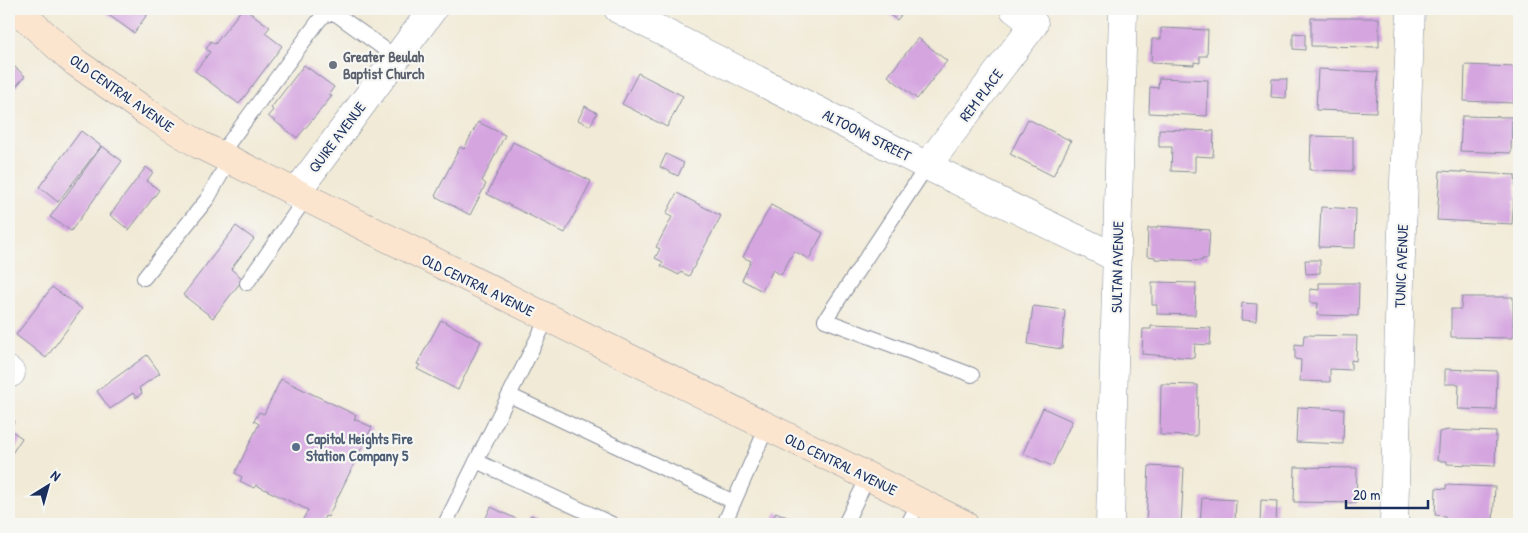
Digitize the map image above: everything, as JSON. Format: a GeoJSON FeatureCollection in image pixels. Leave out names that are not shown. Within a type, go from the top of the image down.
{"type":"FeatureCollection","features":[{"type":"Feature","properties":{"kind":"main road","name":"OLD CENTRAL AVENUE"},"geometry":{"type":"LineString","coordinates":[[16,9],[75,62],[148,113],[224,158],[868,477],[913,513],[964,524]]}},
{"type":"Feature","properties":{"kind":"street","name":"QUIRE AVENUE"},"geometry":{"type":"LineString","coordinates":[[300,196],[433,9]]}},
{"type":"Feature","properties":{"kind":"street","name":"ALTOONA STREET"},"geometry":{"type":"LineString","coordinates":[[618,9],[927,166],[1117,258]]}},
{"type":"Feature","properties":{"kind":"street","name":"SULTAN AVENUE"},"geometry":{"type":"LineString","coordinates":[[1110,524],[1123,9]]}},
{"type":"Feature","properties":{"kind":"street","name":"TUNIC AVENUE"},"geometry":{"type":"LineString","coordinates":[[1394,524],[1400,290],[1411,9]]}},
{"type":"Feature","properties":{"kind":"street","name":"REM PLACE"},"geometry":{"type":"LineString","coordinates":[[927,166],[1024,17]]}},
{"type":"Feature","properties":{"kind":"lane"},"geometry":{"type":"LineString","coordinates":[[144,278],[208,198],[224,158],[320,18],[327,14],[336,14],[397,58]]}},
{"type":"Feature","properties":{"kind":"lane"},"geometry":{"type":"LineString","coordinates":[[927,166],[825,320],[972,375]]}},
{"type":"Feature","properties":{"kind":"lane"},"geometry":{"type":"LineString","coordinates":[[247,284],[300,196]]}},
{"type":"Feature","properties":{"kind":"lane"},"geometry":{"type":"LineString","coordinates":[[445,524],[547,318]]}},
{"type":"Feature","properties":{"kind":"lane"},"geometry":{"type":"LineString","coordinates":[[509,395],[734,502]]}},
{"type":"Feature","properties":{"kind":"lane"},"geometry":{"type":"LineString","coordinates":[[724,524],[767,427]]}},
{"type":"Feature","properties":{"kind":"lane"},"geometry":{"type":"LineString","coordinates":[[476,461],[612,524]]}},
{"type":"Feature","properties":{"kind":"lane"},"geometry":{"type":"LineString","coordinates":[[846,524],[868,477]]}},
{"type":"Feature","properties":{"kind":"building"},"geometry":{"type":"Polygon","coordinates":[[[100,9],[151,9],[134,33],[100,9]]]}},
{"type":"Feature","properties":{"kind":"building"},"geometry":{"type":"Polygon","coordinates":[[[242,9],[245,9],[270,27],[265,33],[282,46],[239,104],[195,71],[210,52],[206,49],[211,41],[215,44],[242,9]]]}},
{"type":"Feature","properties":{"kind":"building"},"geometry":{"type":"Polygon","coordinates":[[[881,9],[906,9],[897,20],[881,9]]]}},
{"type":"Feature","properties":{"kind":"building"},"geometry":{"type":"Polygon","coordinates":[[[1163,9],[1207,9],[1206,13],[1163,13],[1163,9]]]}},
{"type":"Feature","properties":{"kind":"building"},"geometry":{"type":"Polygon","coordinates":[[[1311,18],[1379,18],[1379,47],[1311,46],[1311,18]]]}},
{"type":"Feature","properties":{"kind":"building"},"geometry":{"type":"Polygon","coordinates":[[[1161,28],[1208,30],[1207,56],[1200,56],[1200,63],[1194,62],[1194,65],[1151,63],[1152,39],[1161,39],[1161,28]]]}},
{"type":"Feature","properties":{"kind":"building"},"geometry":{"type":"Polygon","coordinates":[[[1293,33],[1305,34],[1305,50],[1293,49],[1293,33]]]}},
{"type":"Feature","properties":{"kind":"building"},"geometry":{"type":"Polygon","coordinates":[[[918,38],[947,61],[917,99],[888,76],[918,38]]]}},
{"type":"Feature","properties":{"kind":"building"},"geometry":{"type":"Polygon","coordinates":[[[9,62],[25,76],[9,95],[9,62]]]}},
{"type":"Feature","properties":{"kind":"building"},"geometry":{"type":"Polygon","coordinates":[[[304,65],[334,87],[329,94],[332,96],[297,138],[268,116],[273,110],[271,108],[304,65]]]}},
{"type":"Feature","properties":{"kind":"building"},"geometry":{"type":"Polygon","coordinates":[[[1465,65],[1515,67],[1514,103],[1464,101],[1465,65]]]}},
{"type":"Feature","properties":{"kind":"building"},"geometry":{"type":"Polygon","coordinates":[[[1318,69],[1378,72],[1376,112],[1316,110],[1318,69]]]}},
{"type":"Feature","properties":{"kind":"building"},"geometry":{"type":"Polygon","coordinates":[[[638,73],[683,96],[667,127],[622,104],[638,73]]]}},
{"type":"Feature","properties":{"kind":"building"},"geometry":{"type":"Polygon","coordinates":[[[1159,78],[1208,80],[1207,116],[1149,113],[1150,87],[1158,88],[1159,78]]]}},
{"type":"Feature","properties":{"kind":"building"},"geometry":{"type":"Polygon","coordinates":[[[1272,79],[1287,79],[1286,98],[1271,97],[1272,79]]]}},
{"type":"Feature","properties":{"kind":"building"},"geometry":{"type":"Polygon","coordinates":[[[585,106],[597,113],[590,126],[578,120],[585,106]]]}},
{"type":"Feature","properties":{"kind":"building"},"geometry":{"type":"Polygon","coordinates":[[[1462,116],[1512,117],[1511,153],[1460,151],[1462,116]]]}},
{"type":"Feature","properties":{"kind":"building"},"geometry":{"type":"Polygon","coordinates":[[[1028,119],[1071,141],[1053,176],[1010,154],[1028,119]]]}},
{"type":"Feature","properties":{"kind":"building"},"geometry":{"type":"Polygon","coordinates":[[[478,122],[505,135],[482,181],[486,184],[470,215],[435,196],[460,147],[464,149],[478,122]]]}},
{"type":"Feature","properties":{"kind":"building"},"geometry":{"type":"Polygon","coordinates":[[[1159,129],[1214,131],[1213,157],[1195,156],[1195,172],[1171,171],[1172,147],[1159,147],[1159,129]]]}},
{"type":"Feature","properties":{"kind":"building"},"geometry":{"type":"Polygon","coordinates":[[[81,131],[101,146],[58,202],[39,187],[81,131]]]}},
{"type":"Feature","properties":{"kind":"building"},"geometry":{"type":"Polygon","coordinates":[[[1311,136],[1353,137],[1353,171],[1310,170],[1311,136]]]}},
{"type":"Feature","properties":{"kind":"building"},"geometry":{"type":"Polygon","coordinates":[[[513,142],[591,181],[565,233],[487,194],[513,142]]]}},
{"type":"Feature","properties":{"kind":"building"},"geometry":{"type":"Polygon","coordinates":[[[102,146],[122,161],[71,231],[50,217],[102,146]]]}},
{"type":"Feature","properties":{"kind":"building"},"geometry":{"type":"Polygon","coordinates":[[[666,154],[684,163],[678,176],[660,167],[666,154]]]}},
{"type":"Feature","properties":{"kind":"building"},"geometry":{"type":"Polygon","coordinates":[[[146,167],[153,172],[147,181],[159,190],[129,230],[110,215],[146,167]]]}},
{"type":"Feature","properties":{"kind":"building"},"geometry":{"type":"Polygon","coordinates":[[[1440,171],[1515,175],[1517,200],[1514,199],[1512,224],[1437,220],[1440,171]]]}},
{"type":"Feature","properties":{"kind":"building"},"geometry":{"type":"Polygon","coordinates":[[[677,193],[721,216],[689,276],[681,272],[679,275],[661,266],[663,262],[655,258],[660,249],[656,247],[672,217],[666,214],[677,193]]]}},
{"type":"Feature","properties":{"kind":"building"},"geometry":{"type":"Polygon","coordinates":[[[771,205],[823,233],[809,259],[794,251],[781,275],[773,270],[762,291],[742,280],[751,261],[743,257],[771,205]]]}},
{"type":"Feature","properties":{"kind":"building"},"geometry":{"type":"Polygon","coordinates":[[[1321,207],[1356,209],[1355,248],[1319,247],[1321,207]]]}},
{"type":"Feature","properties":{"kind":"building"},"geometry":{"type":"Polygon","coordinates":[[[236,226],[254,239],[231,269],[243,279],[213,318],[183,295],[236,226]]]}},
{"type":"Feature","properties":{"kind":"building"},"geometry":{"type":"Polygon","coordinates":[[[1157,226],[1210,230],[1208,259],[1202,259],[1202,261],[1155,259],[1155,257],[1147,256],[1148,228],[1157,228],[1157,226]]]}},
{"type":"Feature","properties":{"kind":"building"},"geometry":{"type":"Polygon","coordinates":[[[1305,260],[1320,260],[1320,273],[1306,274],[1305,260]]]}},
{"type":"Feature","properties":{"kind":"building"},"geometry":{"type":"Polygon","coordinates":[[[1152,282],[1196,283],[1195,315],[1157,314],[1157,305],[1152,305],[1152,282]]]}},
{"type":"Feature","properties":{"kind":"building"},"geometry":{"type":"Polygon","coordinates":[[[1319,283],[1359,283],[1358,316],[1317,315],[1318,303],[1310,303],[1310,289],[1319,290],[1319,283]]]}},
{"type":"Feature","properties":{"kind":"building"},"geometry":{"type":"Polygon","coordinates":[[[52,287],[82,309],[46,358],[16,335],[52,287]]]}},
{"type":"Feature","properties":{"kind":"building"},"geometry":{"type":"Polygon","coordinates":[[[1462,297],[1513,297],[1513,338],[1451,337],[1451,309],[1461,309],[1462,297]]]}},
{"type":"Feature","properties":{"kind":"building"},"geometry":{"type":"Polygon","coordinates":[[[1242,303],[1257,304],[1256,321],[1241,320],[1242,303]]]}},
{"type":"Feature","properties":{"kind":"building"},"geometry":{"type":"Polygon","coordinates":[[[1033,306],[1065,310],[1062,349],[1028,344],[1033,306]]]}},
{"type":"Feature","properties":{"kind":"building"},"geometry":{"type":"Polygon","coordinates":[[[441,320],[481,341],[458,390],[417,369],[420,365],[417,364],[441,320]]]}},
{"type":"Feature","properties":{"kind":"building"},"geometry":{"type":"Polygon","coordinates":[[[1151,326],[1211,328],[1210,345],[1195,344],[1194,358],[1142,354],[1143,329],[1151,329],[1151,326]]]}},
{"type":"Feature","properties":{"kind":"building"},"geometry":{"type":"Polygon","coordinates":[[[1304,335],[1357,336],[1356,361],[1351,360],[1351,370],[1330,369],[1330,382],[1300,381],[1301,360],[1295,359],[1295,344],[1303,345],[1304,335]]]}},
{"type":"Feature","properties":{"kind":"building"},"geometry":{"type":"Polygon","coordinates":[[[147,355],[160,373],[139,388],[142,393],[136,398],[133,393],[110,409],[97,391],[147,355]]]}},
{"type":"Feature","properties":{"kind":"building"},"geometry":{"type":"Polygon","coordinates":[[[1445,369],[1497,371],[1496,410],[1458,409],[1459,384],[1445,384],[1445,369]]]}},
{"type":"Feature","properties":{"kind":"building"},"geometry":{"type":"Polygon","coordinates":[[[281,379],[356,415],[354,419],[372,427],[328,517],[325,516],[321,524],[309,524],[302,521],[308,510],[256,485],[254,488],[240,481],[242,477],[235,473],[259,424],[254,421],[259,412],[264,414],[281,379]]]}},
{"type":"Feature","properties":{"kind":"building"},"geometry":{"type":"Polygon","coordinates":[[[1161,384],[1198,385],[1197,436],[1160,435],[1161,384]]]}},
{"type":"Feature","properties":{"kind":"building"},"geometry":{"type":"Polygon","coordinates":[[[1298,407],[1344,409],[1343,444],[1296,442],[1298,407]]]}},
{"type":"Feature","properties":{"kind":"building"},"geometry":{"type":"Polygon","coordinates":[[[1043,408],[1072,421],[1052,466],[1023,453],[1043,408]]]}},
{"type":"Feature","properties":{"kind":"building"},"geometry":{"type":"Polygon","coordinates":[[[9,416],[15,421],[9,429],[9,416]]]}},
{"type":"Feature","properties":{"kind":"building"},"geometry":{"type":"Polygon","coordinates":[[[9,429],[22,438],[9,458],[9,429]]]}},
{"type":"Feature","properties":{"kind":"building"},"geometry":{"type":"Polygon","coordinates":[[[1448,430],[1496,432],[1495,466],[1447,464],[1447,461],[1437,461],[1439,432],[1448,430]]]}},
{"type":"Feature","properties":{"kind":"building"},"geometry":{"type":"Polygon","coordinates":[[[1149,466],[1184,468],[1181,524],[1146,524],[1149,466]]]}},
{"type":"Feature","properties":{"kind":"building"},"geometry":{"type":"Polygon","coordinates":[[[1295,467],[1357,468],[1356,503],[1294,502],[1295,467]]]}},
{"type":"Feature","properties":{"kind":"building"},"geometry":{"type":"Polygon","coordinates":[[[1446,485],[1495,487],[1493,521],[1462,524],[1462,520],[1445,520],[1445,516],[1435,515],[1436,488],[1446,489],[1446,485]]]}},
{"type":"Feature","properties":{"kind":"building"},"geometry":{"type":"Polygon","coordinates":[[[1202,498],[1236,500],[1235,524],[1200,524],[1202,498]]]}},
{"type":"Feature","properties":{"kind":"building"},"geometry":{"type":"Polygon","coordinates":[[[1261,500],[1277,501],[1276,524],[1260,524],[1261,500]]]}},
{"type":"Feature","properties":{"kind":"building"},"geometry":{"type":"Polygon","coordinates":[[[491,507],[527,524],[483,524],[491,507]]]}},
{"type":"Feature","properties":{"kind":"building"},"geometry":{"type":"Polygon","coordinates":[[[776,512],[802,524],[771,524],[776,512]]]}},
{"type":"Feature","properties":{"kind":"building"},"geometry":{"type":"Polygon","coordinates":[[[531,515],[550,524],[527,524],[531,515]]]}},
{"type":"Feature","properties":{"kind":"place","name":"Greater Beulah Baptist Church"},"geometry":{"type":"Point","coordinates":[333,65]}},
{"type":"Feature","properties":{"kind":"place","name":"Capitol Heights Fire Station Company 5"},"geometry":{"type":"Point","coordinates":[296,447]}}]}
